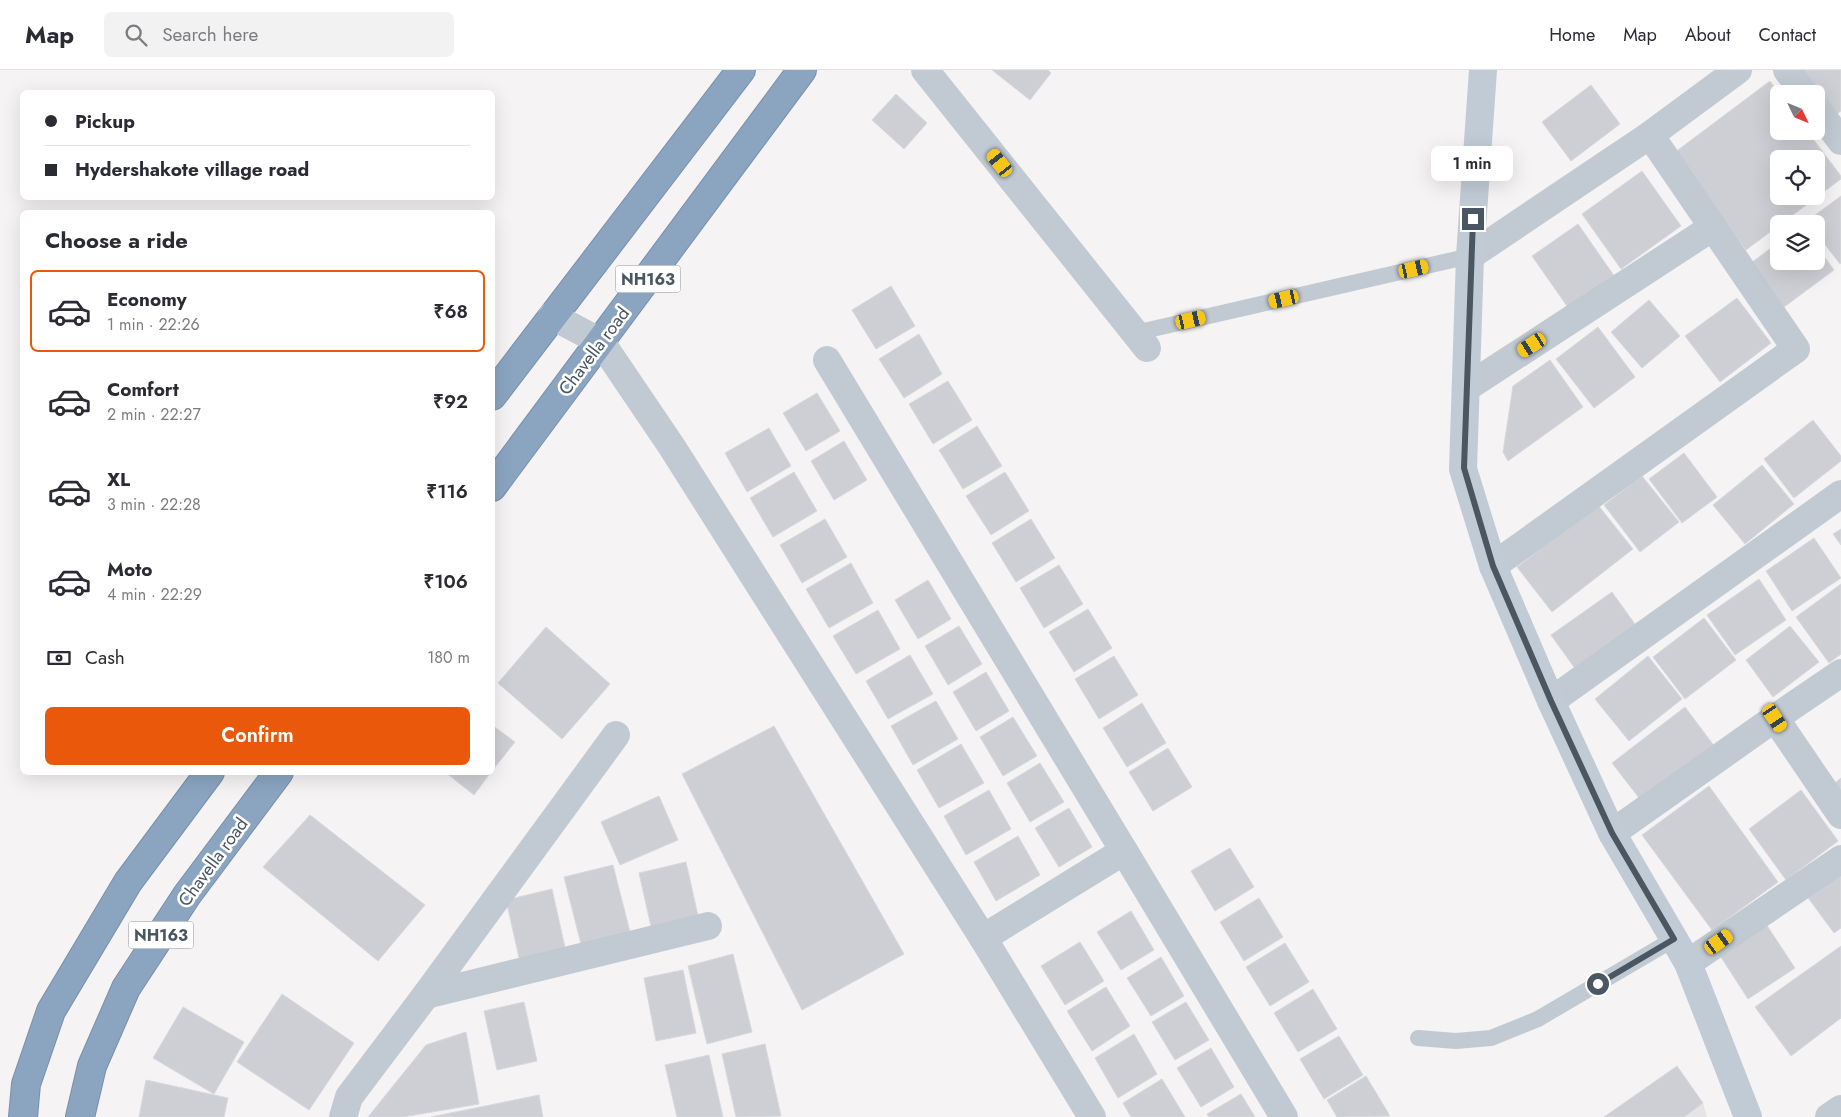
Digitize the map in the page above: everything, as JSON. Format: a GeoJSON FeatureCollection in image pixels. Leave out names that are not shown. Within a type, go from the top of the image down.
{"type":"FeatureCollection","features":[{"type":"Feature","properties":{"kind":"highway","name":"NH163"},"geometry":{"type":"LineString","coordinates":[[495,392],[741,70]]}},
{"type":"Feature","properties":{"kind":"highway","name":"Chavella road"},"geometry":{"type":"LineString","coordinates":[[495,483],[802,70]]}},
{"type":"Feature","properties":{"kind":"highway","name":"NH163"},"geometry":{"type":"LineString","coordinates":[[23,1117],[26,1084],[52,1011],[128,882],[208,775]]}},
{"type":"Feature","properties":{"kind":"highway","name":"Chavella road"},"geometry":{"type":"LineString","coordinates":[[80,1117],[92,1066],[126,988],[187,895],[277,775]]}},
{"type":"Feature","properties":{"kind":"street"},"geometry":{"type":"LineString","coordinates":[[926,70],[1141,340]]}},
{"type":"Feature","properties":{"kind":"street"},"geometry":{"type":"LineString","coordinates":[[1483,70],[1470,256],[1464,468],[1493,566],[1551,701],[1612,833],[1688,964],[1748,1117]]}},
{"type":"Feature","properties":{"kind":"street"},"geometry":{"type":"LineString","coordinates":[[1470,256],[1650,135],[1738,70]]}},
{"type":"Feature","properties":{"kind":"street"},"geometry":{"type":"LineString","coordinates":[[1787,70],[1798,85]]}},
{"type":"Feature","properties":{"kind":"street"},"geometry":{"type":"LineString","coordinates":[[1825,119],[1840,138]]}},
{"type":"Feature","properties":{"kind":"street"},"geometry":{"type":"LineString","coordinates":[[1493,566],[1796,349],[1650,135]]}},
{"type":"Feature","properties":{"kind":"street"},"geometry":{"type":"LineString","coordinates":[[1466,388],[1713,227]]}},
{"type":"Feature","properties":{"kind":"street"},"geometry":{"type":"LineString","coordinates":[[552,316],[601,342],[672,447],[983,938],[1092,1117]]}},
{"type":"Feature","properties":{"kind":"street"},"geometry":{"type":"LineString","coordinates":[[828,360],[1284,1117]]}},
{"type":"Feature","properties":{"kind":"street"},"geometry":{"type":"LineString","coordinates":[[1551,701],[1841,494]]}},
{"type":"Feature","properties":{"kind":"street"},"geometry":{"type":"LineString","coordinates":[[1612,833],[1841,673]]}},
{"type":"Feature","properties":{"kind":"street"},"geometry":{"type":"LineString","coordinates":[[1775,718],[1841,815]]}},
{"type":"Feature","properties":{"kind":"street"},"geometry":{"type":"LineString","coordinates":[[343,1117],[349,1097],[616,735]]}},
{"type":"Feature","properties":{"kind":"street"},"geometry":{"type":"LineString","coordinates":[[983,938],[1124,850]]}},
{"type":"Feature","properties":{"kind":"street"},"geometry":{"type":"LineString","coordinates":[[1688,964],[1841,859]]}},
{"type":"Feature","properties":{"kind":"street"},"geometry":{"type":"LineString","coordinates":[[426,995],[708,926]]}},
{"type":"Feature","properties":{"kind":"street"},"geometry":{"type":"LineString","coordinates":[[1829,1117],[1841,1109]]}},
{"type":"Feature","properties":{"kind":"lane"},"geometry":{"type":"LineString","coordinates":[[1141,340],[1470,256]]}},
{"type":"Feature","properties":{"kind":"lane"},"geometry":{"type":"LineString","coordinates":[[1418,1038],[1456,1041],[1491,1038],[1538,1019],[1674,939]]}},
{"type":"Feature","properties":{"kind":"shaded area"},"geometry":{"type":"Polygon","coordinates":[[[1703,1103],[1707,1117],[1679,1117],[1703,1103]]]}},
{"type":"Feature","properties":{"kind":"building"},"geometry":{"type":"Polygon","coordinates":[[[992,70],[1048,70],[1051,73],[1030,100],[992,70]]]}},
{"type":"Feature","properties":{"kind":"building"},"geometry":{"type":"Polygon","coordinates":[[[1804,70],[1841,70],[1841,111],[1837,114],[1825,98],[1825,85],[1815,85],[1804,70]]]}},
{"type":"Feature","properties":{"kind":"building"},"geometry":{"type":"Polygon","coordinates":[[[1770,81],[1773,85],[1770,85],[1770,140],[1814,140],[1821,150],[1770,150],[1770,205],[1806,205],[1793,215],[1770,215],[1770,232],[1746,250],[1674,153],[1770,81]]]}},
{"type":"Feature","properties":{"kind":"building"},"geometry":{"type":"Polygon","coordinates":[[[1591,85],[1620,124],[1571,161],[1542,122],[1591,85]]]}},
{"type":"Feature","properties":{"kind":"building"},"geometry":{"type":"Polygon","coordinates":[[[896,94],[927,123],[904,149],[872,120],[896,94]]]}},
{"type":"Feature","properties":{"kind":"building"},"geometry":{"type":"Polygon","coordinates":[[[1825,155],[1841,176],[1841,179],[1825,191],[1825,155]]]}},
{"type":"Feature","properties":{"kind":"building"},"geometry":{"type":"Polygon","coordinates":[[[1642,171],[1681,226],[1621,269],[1582,214],[1642,171]]]}},
{"type":"Feature","properties":{"kind":"building"},"geometry":{"type":"Polygon","coordinates":[[[1841,196],[1840,264],[1825,245],[1825,215],[1815,215],[1841,196]]]}},
{"type":"Feature","properties":{"kind":"building"},"geometry":{"type":"Polygon","coordinates":[[[1578,224],[1615,277],[1569,309],[1532,256],[1578,224]]]}},
{"type":"Feature","properties":{"kind":"building"},"geometry":{"type":"Polygon","coordinates":[[[1770,249],[1770,270],[1825,270],[1825,258],[1834,270],[1780,310],[1747,266],[1770,249]]]}},
{"type":"Feature","properties":{"kind":"building"},"geometry":{"type":"Polygon","coordinates":[[[891,286],[915,326],[876,349],[852,310],[891,286]]]}},
{"type":"Feature","properties":{"kind":"building"},"geometry":{"type":"Polygon","coordinates":[[[1737,298],[1771,343],[1720,382],[1685,336],[1737,298]]]}},
{"type":"Feature","properties":{"kind":"building"},"geometry":{"type":"Polygon","coordinates":[[[1649,300],[1680,336],[1642,368],[1611,332],[1649,300]]]}},
{"type":"Feature","properties":{"kind":"building"},"geometry":{"type":"Polygon","coordinates":[[[1598,327],[1635,377],[1594,408],[1556,359],[1598,327]]]}},
{"type":"Feature","properties":{"kind":"building"},"geometry":{"type":"Polygon","coordinates":[[[919,334],[942,374],[904,398],[879,359],[919,334]]]}},
{"type":"Feature","properties":{"kind":"building"},"geometry":{"type":"Polygon","coordinates":[[[1550,360],[1583,407],[1508,461],[1503,452],[1513,386],[1550,360]]]}},
{"type":"Feature","properties":{"kind":"building"},"geometry":{"type":"Polygon","coordinates":[[[948,381],[972,420],[933,444],[909,404],[948,381]]]}},
{"type":"Feature","properties":{"kind":"building"},"geometry":{"type":"Polygon","coordinates":[[[817,393],[840,431],[806,451],[783,413],[817,393]]]}},
{"type":"Feature","properties":{"kind":"building"},"geometry":{"type":"Polygon","coordinates":[[[1813,420],[1841,456],[1841,461],[1794,498],[1764,459],[1813,420]]]}},
{"type":"Feature","properties":{"kind":"building"},"geometry":{"type":"Polygon","coordinates":[[[977,426],[1002,466],[963,489],[939,450],[977,426]]]}},
{"type":"Feature","properties":{"kind":"building"},"geometry":{"type":"Polygon","coordinates":[[[769,428],[791,466],[747,492],[725,453],[769,428]]]}},
{"type":"Feature","properties":{"kind":"building"},"geometry":{"type":"Polygon","coordinates":[[[844,441],[867,480],[834,500],[811,461],[844,441]]]}},
{"type":"Feature","properties":{"kind":"building"},"geometry":{"type":"Polygon","coordinates":[[[1684,453],[1717,497],[1682,523],[1649,479],[1684,453]]]}},
{"type":"Feature","properties":{"kind":"building"},"geometry":{"type":"Polygon","coordinates":[[[1762,465],[1794,504],[1745,544],[1713,505],[1762,465]]]}},
{"type":"Feature","properties":{"kind":"building"},"geometry":{"type":"Polygon","coordinates":[[[794,472],[817,511],[773,537],[750,498],[794,472]]]}},
{"type":"Feature","properties":{"kind":"building"},"geometry":{"type":"Polygon","coordinates":[[[1005,472],[1029,511],[991,535],[966,496],[1005,472]]]}},
{"type":"Feature","properties":{"kind":"building"},"geometry":{"type":"Polygon","coordinates":[[[1642,476],[1679,522],[1640,552],[1604,505],[1642,476]]]}},
{"type":"Feature","properties":{"kind":"building"},"geometry":{"type":"Polygon","coordinates":[[[1598,505],[1633,549],[1552,612],[1517,567],[1598,505]]]}},
{"type":"Feature","properties":{"kind":"building"},"geometry":{"type":"Polygon","coordinates":[[[825,519],[847,557],[802,583],[780,545],[825,519]]]}},
{"type":"Feature","properties":{"kind":"building"},"geometry":{"type":"Polygon","coordinates":[[[1031,519],[1055,558],[1016,582],[992,543],[1031,519]]]}},
{"type":"Feature","properties":{"kind":"building"},"geometry":{"type":"Polygon","coordinates":[[[1841,529],[1841,545],[1833,534],[1841,529]]]}},
{"type":"Feature","properties":{"kind":"building"},"geometry":{"type":"Polygon","coordinates":[[[1814,538],[1841,578],[1792,611],[1766,571],[1814,538]]]}},
{"type":"Feature","properties":{"kind":"building"},"geometry":{"type":"Polygon","coordinates":[[[851,563],[873,603],[829,628],[806,589],[851,563]]]}},
{"type":"Feature","properties":{"kind":"building"},"geometry":{"type":"Polygon","coordinates":[[[1059,565],[1083,604],[1044,628],[1020,588],[1059,565]]]}},
{"type":"Feature","properties":{"kind":"building"},"geometry":{"type":"Polygon","coordinates":[[[1759,579],[1786,620],[1735,655],[1707,615],[1759,579]]]}},
{"type":"Feature","properties":{"kind":"building"},"geometry":{"type":"Polygon","coordinates":[[[928,580],[951,619],[918,639],[895,600],[928,580]]]}},
{"type":"Feature","properties":{"kind":"building"},"geometry":{"type":"Polygon","coordinates":[[[1841,584],[1841,654],[1829,663],[1796,617],[1841,584]]]}},
{"type":"Feature","properties":{"kind":"building"},"geometry":{"type":"Polygon","coordinates":[[[1612,592],[1637,627],[1576,670],[1551,635],[1612,592]]]}},
{"type":"Feature","properties":{"kind":"building"},"geometry":{"type":"Polygon","coordinates":[[[1088,609],[1112,648],[1074,672],[1049,632],[1088,609]]]}},
{"type":"Feature","properties":{"kind":"building"},"geometry":{"type":"Polygon","coordinates":[[[878,610],[900,649],[856,674],[833,636],[878,610]]]}},
{"type":"Feature","properties":{"kind":"building"},"geometry":{"type":"Polygon","coordinates":[[[1704,618],[1736,660],[1685,699],[1653,657],[1704,618]]]}},
{"type":"Feature","properties":{"kind":"building"},"geometry":{"type":"Polygon","coordinates":[[[959,626],[982,664],[948,685],[925,646],[959,626]]]}},
{"type":"Feature","properties":{"kind":"building"},"geometry":{"type":"Polygon","coordinates":[[[1790,626],[1819,662],[1773,697],[1746,660],[1790,626]]]}},
{"type":"Feature","properties":{"kind":"building"},"geometry":{"type":"Polygon","coordinates":[[[546,627],[610,684],[562,739],[498,683],[546,627]]]}},
{"type":"Feature","properties":{"kind":"building"},"geometry":{"type":"Polygon","coordinates":[[[910,655],[933,694],[888,719],[866,681],[910,655]]]}},
{"type":"Feature","properties":{"kind":"building"},"geometry":{"type":"Polygon","coordinates":[[[1114,656],[1138,695],[1099,719],[1075,679],[1114,656]]]}},
{"type":"Feature","properties":{"kind":"building"},"geometry":{"type":"Polygon","coordinates":[[[1648,656],[1682,699],[1629,741],[1595,699],[1648,656]]]}},
{"type":"Feature","properties":{"kind":"building"},"geometry":{"type":"Polygon","coordinates":[[[986,672],[1009,711],[976,731],[953,692],[986,672]]]}},
{"type":"Feature","properties":{"kind":"building"},"geometry":{"type":"Polygon","coordinates":[[[936,701],[958,739],[913,765],[891,726],[936,701]]]}},
{"type":"Feature","properties":{"kind":"building"},"geometry":{"type":"Polygon","coordinates":[[[1142,703],[1166,743],[1127,767],[1103,728],[1142,703]]]}},
{"type":"Feature","properties":{"kind":"building"},"geometry":{"type":"Polygon","coordinates":[[[1685,707],[1715,747],[1643,803],[1612,763],[1685,707]]]}},
{"type":"Feature","properties":{"kind":"building"},"geometry":{"type":"Polygon","coordinates":[[[1013,717],[1037,756],[1003,776],[980,737],[1013,717]]]}},
{"type":"Feature","properties":{"kind":"building"},"geometry":{"type":"Polygon","coordinates":[[[774,726],[904,954],[802,1010],[682,774],[774,726]]]}},
{"type":"Feature","properties":{"kind":"building"},"geometry":{"type":"Polygon","coordinates":[[[495,727],[515,742],[495,767],[495,727]]]}},
{"type":"Feature","properties":{"kind":"building"},"geometry":{"type":"Polygon","coordinates":[[[961,744],[984,783],[939,808],[917,770],[961,744]]]}},
{"type":"Feature","properties":{"kind":"building"},"geometry":{"type":"Polygon","coordinates":[[[1168,748],[1192,787],[1153,811],[1129,772],[1168,748]]]}},
{"type":"Feature","properties":{"kind":"building"},"geometry":{"type":"Polygon","coordinates":[[[1040,763],[1064,802],[1030,822],[1007,783],[1040,763]]]}},
{"type":"Feature","properties":{"kind":"building"},"geometry":{"type":"Polygon","coordinates":[[[449,775],[489,775],[474,795],[449,775]]]}},
{"type":"Feature","properties":{"kind":"building"},"geometry":{"type":"Polygon","coordinates":[[[1841,778],[1841,792],[1835,783],[1841,778]]]}},
{"type":"Feature","properties":{"kind":"building"},"geometry":{"type":"Polygon","coordinates":[[[1709,786],[1778,882],[1712,930],[1642,835],[1709,786]]]}},
{"type":"Feature","properties":{"kind":"building"},"geometry":{"type":"Polygon","coordinates":[[[989,790],[1011,829],[966,855],[944,816],[989,790]]]}},
{"type":"Feature","properties":{"kind":"building"},"geometry":{"type":"Polygon","coordinates":[[[1801,790],[1838,841],[1786,880],[1749,829],[1801,790]]]}},
{"type":"Feature","properties":{"kind":"building"},"geometry":{"type":"Polygon","coordinates":[[[659,796],[678,840],[620,865],[601,822],[659,796]]]}},
{"type":"Feature","properties":{"kind":"building"},"geometry":{"type":"Polygon","coordinates":[[[1069,808],[1092,847],[1059,867],[1035,828],[1069,808]]]}},
{"type":"Feature","properties":{"kind":"building"},"geometry":{"type":"Polygon","coordinates":[[[310,815],[425,905],[378,961],[263,867],[310,815]]]}},
{"type":"Feature","properties":{"kind":"building"},"geometry":{"type":"Polygon","coordinates":[[[1018,836],[1040,875],[996,901],[974,862],[1018,836]]]}},
{"type":"Feature","properties":{"kind":"building"},"geometry":{"type":"Polygon","coordinates":[[[1230,848],[1254,887],[1215,911],[1191,871],[1230,848]]]}},
{"type":"Feature","properties":{"kind":"building"},"geometry":{"type":"Polygon","coordinates":[[[686,862],[699,920],[652,931],[639,873],[686,862]]]}},
{"type":"Feature","properties":{"kind":"building"},"geometry":{"type":"Polygon","coordinates":[[[613,865],[630,932],[581,944],[564,877],[613,865]]]}},
{"type":"Feature","properties":{"kind":"building"},"geometry":{"type":"Polygon","coordinates":[[[1841,869],[1841,928],[1834,933],[1806,895],[1841,869]]]}},
{"type":"Feature","properties":{"kind":"building"},"geometry":{"type":"Polygon","coordinates":[[[552,889],[566,952],[520,962],[506,900],[552,889]]]}},
{"type":"Feature","properties":{"kind":"building"},"geometry":{"type":"Polygon","coordinates":[[[1259,898],[1283,937],[1244,961],[1220,922],[1259,898]]]}},
{"type":"Feature","properties":{"kind":"building"},"geometry":{"type":"Polygon","coordinates":[[[1131,911],[1154,950],[1121,970],[1097,932],[1131,911]]]}},
{"type":"Feature","properties":{"kind":"building"},"geometry":{"type":"Polygon","coordinates":[[[1766,924],[1795,968],[1748,999],[1719,954],[1766,924]]]}},
{"type":"Feature","properties":{"kind":"building"},"geometry":{"type":"Polygon","coordinates":[[[1080,942],[1104,981],[1065,1005],[1041,966],[1080,942]]]}},
{"type":"Feature","properties":{"kind":"building"},"geometry":{"type":"Polygon","coordinates":[[[1285,943],[1309,982],[1270,1006],[1246,967],[1285,943]]]}},
{"type":"Feature","properties":{"kind":"building"},"geometry":{"type":"Polygon","coordinates":[[[1841,946],[1841,1018],[1791,1056],[1755,1007],[1841,946]]]}},
{"type":"Feature","properties":{"kind":"building"},"geometry":{"type":"Polygon","coordinates":[[[733,954],[752,1032],[707,1044],[688,966],[733,954]]]}},
{"type":"Feature","properties":{"kind":"building"},"geometry":{"type":"Polygon","coordinates":[[[1161,957],[1184,996],[1151,1016],[1127,978],[1161,957]]]}},
{"type":"Feature","properties":{"kind":"building"},"geometry":{"type":"Polygon","coordinates":[[[683,970],[696,1033],[656,1041],[644,978],[683,970]]]}},
{"type":"Feature","properties":{"kind":"building"},"geometry":{"type":"Polygon","coordinates":[[[1106,987],[1130,1026],[1092,1051],[1067,1011],[1106,987]]]}},
{"type":"Feature","properties":{"kind":"building"},"geometry":{"type":"Polygon","coordinates":[[[1313,989],[1337,1029],[1298,1052],[1274,1013],[1313,989]]]}},
{"type":"Feature","properties":{"kind":"building"},"geometry":{"type":"Polygon","coordinates":[[[282,994],[354,1043],[309,1110],[237,1062],[282,994]]]}},
{"type":"Feature","properties":{"kind":"building"},"geometry":{"type":"Polygon","coordinates":[[[524,1002],[537,1061],[497,1070],[484,1011],[524,1002]]]}},
{"type":"Feature","properties":{"kind":"building"},"geometry":{"type":"Polygon","coordinates":[[[1186,1002],[1209,1040],[1175,1060],[1152,1022],[1186,1002]]]}},
{"type":"Feature","properties":{"kind":"building"},"geometry":{"type":"Polygon","coordinates":[[[183,1007],[244,1042],[214,1094],[153,1058],[183,1007]]]}},
{"type":"Feature","properties":{"kind":"building"},"geometry":{"type":"Polygon","coordinates":[[[466,1032],[479,1104],[403,1117],[368,1117],[426,1045],[466,1032]]]}},
{"type":"Feature","properties":{"kind":"building"},"geometry":{"type":"Polygon","coordinates":[[[1134,1034],[1157,1074],[1118,1098],[1095,1058],[1134,1034]]]}},
{"type":"Feature","properties":{"kind":"building"},"geometry":{"type":"Polygon","coordinates":[[[1339,1036],[1363,1075],[1324,1099],[1300,1059],[1339,1036]]]}},
{"type":"Feature","properties":{"kind":"building"},"geometry":{"type":"Polygon","coordinates":[[[765,1044],[781,1116],[736,1117],[722,1054],[765,1044]]]}},
{"type":"Feature","properties":{"kind":"building"},"geometry":{"type":"Polygon","coordinates":[[[1211,1048],[1234,1087],[1201,1107],[1177,1068],[1211,1048]]]}},
{"type":"Feature","properties":{"kind":"building"},"geometry":{"type":"Polygon","coordinates":[[[709,1055],[723,1117],[677,1117],[665,1065],[709,1055]]]}},
{"type":"Feature","properties":{"kind":"building"},"geometry":{"type":"Polygon","coordinates":[[[1677,1066],[1703,1103],[1684,1117],[1604,1117],[1677,1066]]]}},
{"type":"Feature","properties":{"kind":"building"},"geometry":{"type":"Polygon","coordinates":[[[1366,1076],[1390,1116],[1337,1117],[1327,1100],[1366,1076]]]}},
{"type":"Feature","properties":{"kind":"building"},"geometry":{"type":"Polygon","coordinates":[[[1162,1079],[1185,1117],[1131,1117],[1123,1103],[1162,1079]]]}},
{"type":"Feature","properties":{"kind":"building"},"geometry":{"type":"Polygon","coordinates":[[[146,1080],[228,1098],[224,1117],[139,1117],[146,1080]]]}},
{"type":"Feature","properties":{"kind":"building"},"geometry":{"type":"Polygon","coordinates":[[[1241,1094],[1255,1117],[1209,1117],[1207,1114],[1241,1094]]]}},
{"type":"Feature","properties":{"kind":"building"},"geometry":{"type":"Polygon","coordinates":[[[539,1095],[543,1117],[431,1117],[539,1095]]]}},
{"type":"Feature","properties":{"kind":"route"},"geometry":{"type":"LineString","coordinates":[[1473,219],[1470,256],[1464,468],[1493,566],[1551,701],[1612,833],[1674,939],[1598,984]]}}]}
